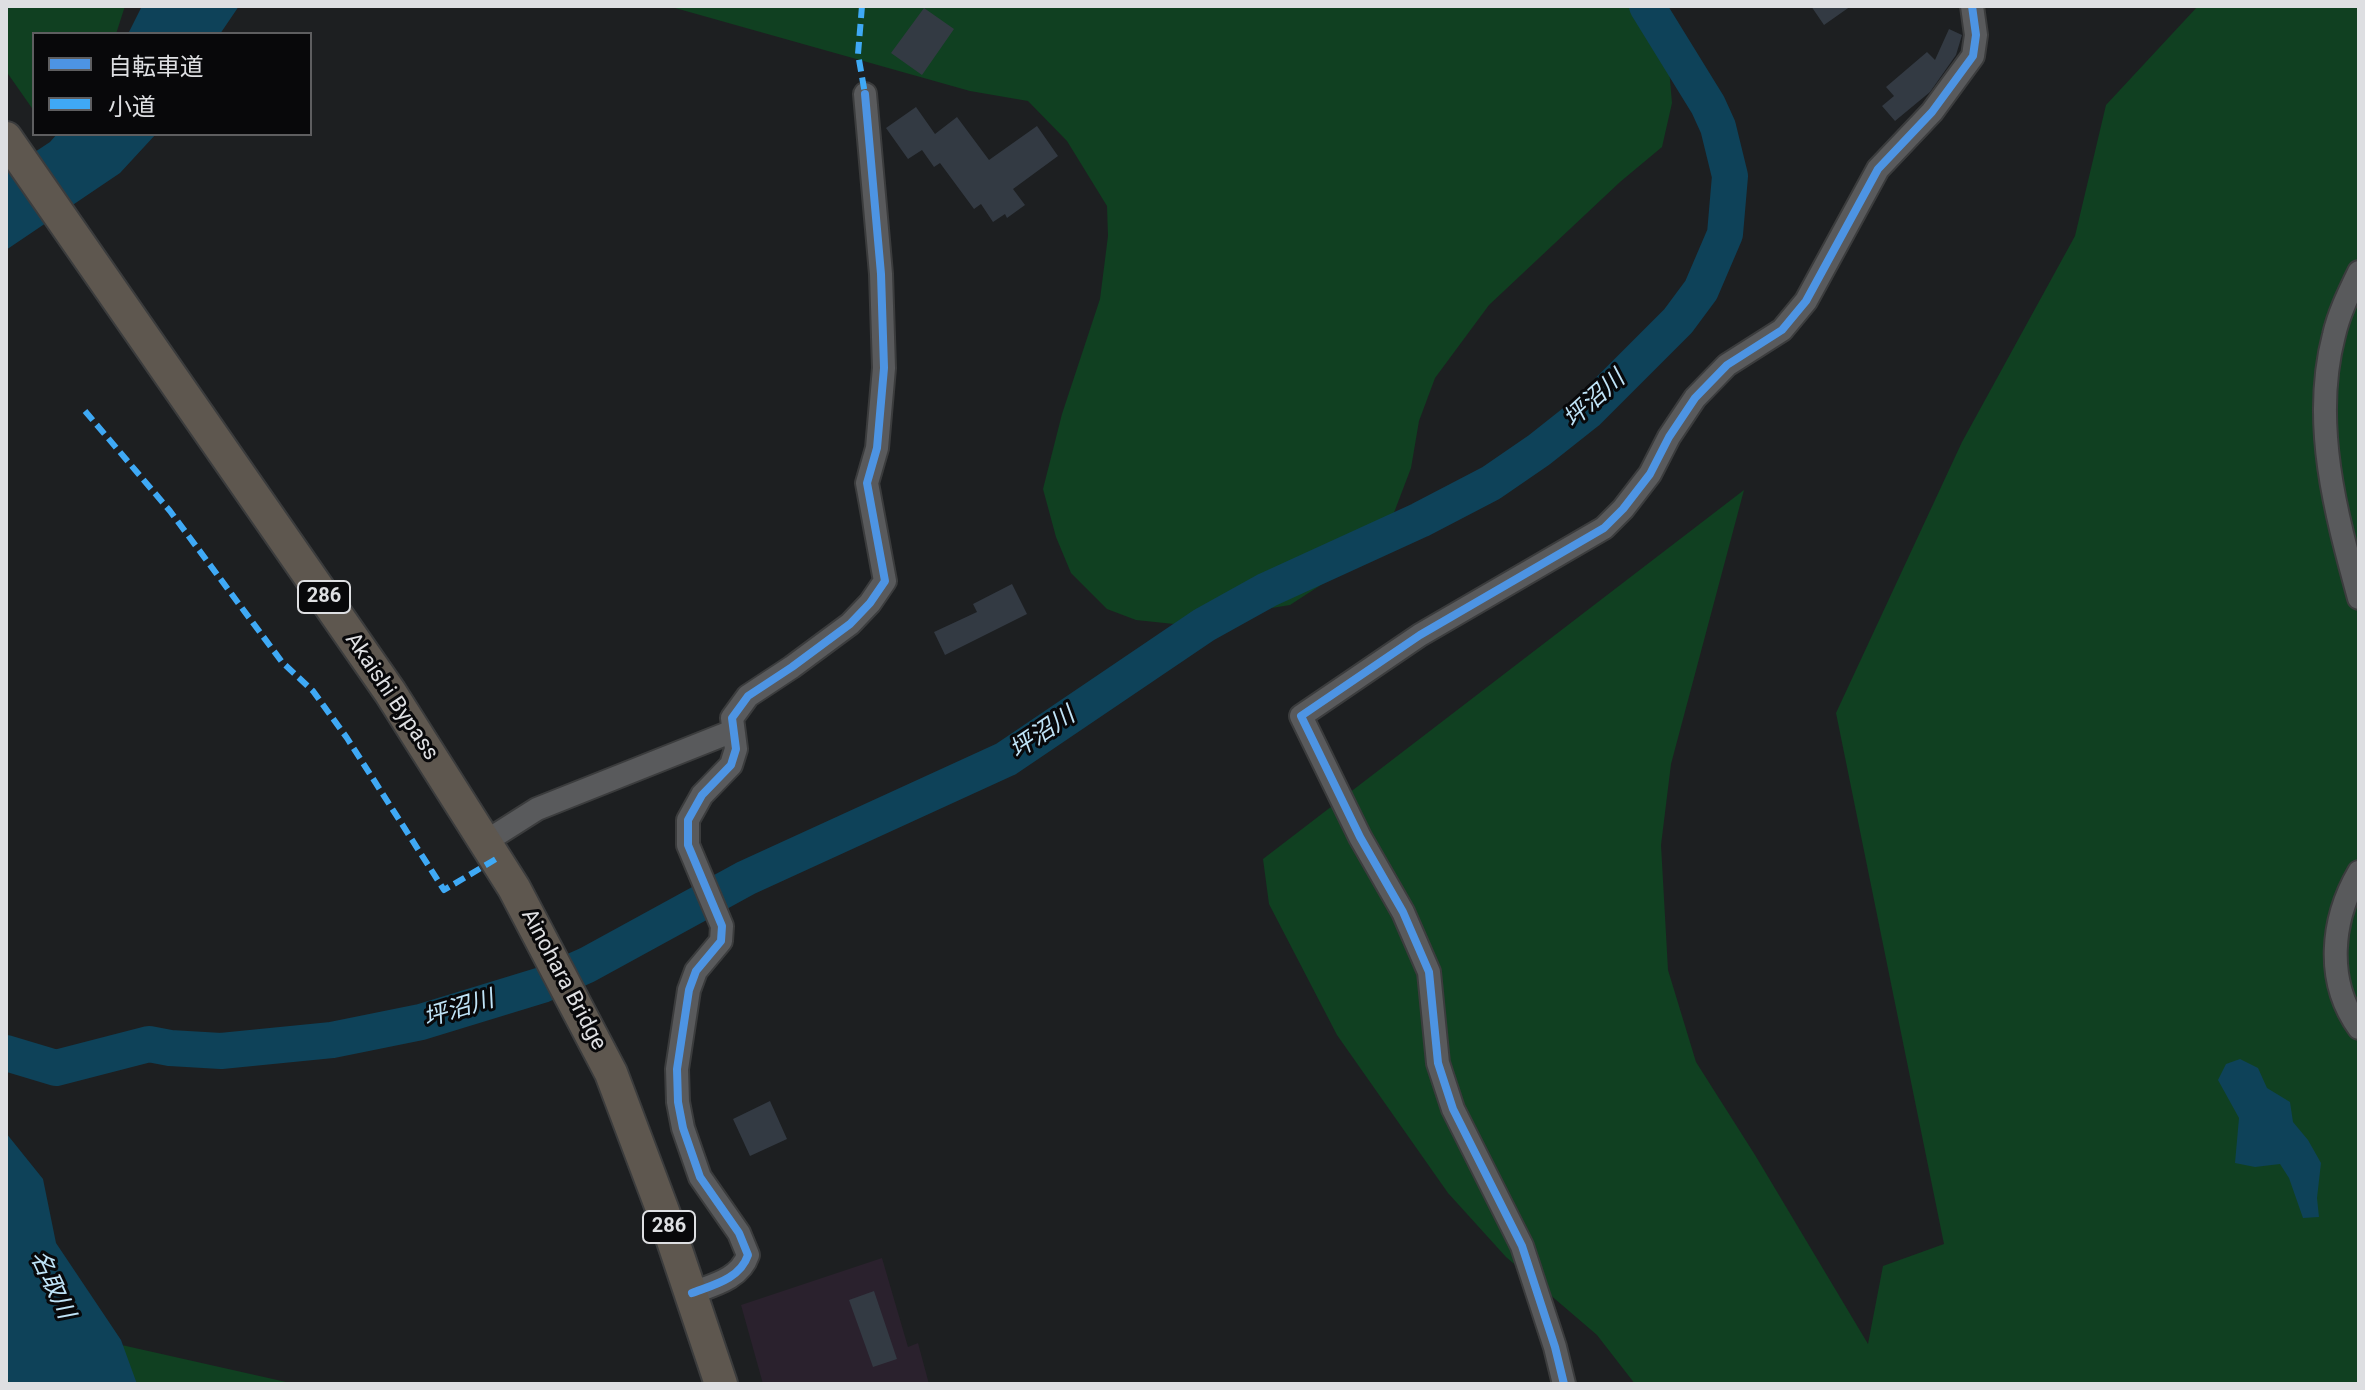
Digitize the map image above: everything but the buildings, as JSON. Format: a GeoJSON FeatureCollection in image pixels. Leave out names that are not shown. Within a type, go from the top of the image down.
{"type":"FeatureCollection","features":[{"type":"Feature","properties":{"kind":"highway","name":"Akaishi Bypass"},"geometry":{"type":"LineString","coordinates":[[6,138],[390,692],[514,888]]}},
{"type":"Feature","properties":{"kind":"highway","name":"Ainohara Bridge"},"geometry":{"type":"LineString","coordinates":[[514,888],[611,1073],[692,1293]]}},
{"type":"Feature","properties":{"kind":"highway","name":"286"},"geometry":{"type":"LineString","coordinates":[[692,1293],[721,1384]]}},
{"type":"Feature","properties":{"kind":"street"},"geometry":{"type":"LineString","coordinates":[[1564,1384],[1522,1246],[1453,1109],[1438,1063],[1429,972],[1403,912],[1360,837],[1301,716],[1420,635],[1604,528],[1623,509],[1650,474],[1669,437],[1695,398],[1727,365],[1782,330],[1806,301],[1878,169],[1932,112],[1973,56],[1976,35],[1972,6]]}},
{"type":"Feature","properties":{"kind":"street"},"geometry":{"type":"LineString","coordinates":[[692,1293],[731,1277],[742,1267],[748,1255],[739,1233],[700,1177],[683,1128],[678,1102],[677,1069],[689,990],[696,971],[721,941],[722,926],[688,845],[688,820],[702,795],[731,765],[736,749],[732,718],[748,696],[850,624],[885,581],[867,483],[877,448],[884,368],[881,274],[865,94]]}},
{"type":"Feature","properties":{"kind":"street"},"geometry":{"type":"LineString","coordinates":[[2359,272],[2333,337],[2326,401],[2333,500],[2359,598]]}},
{"type":"Feature","properties":{"kind":"street"},"geometry":{"type":"LineString","coordinates":[[485,842],[537,809],[733,731]]}},
{"type":"Feature","properties":{"kind":"street"},"geometry":{"type":"LineString","coordinates":[[2359,872],[2339,914],[2337,938],[2337,973],[2341,995],[2359,1028]]}},
{"type":"Feature","properties":{"kind":"shaded area"},"geometry":{"type":"Polygon","coordinates":[[[882,1258],[908,1347],[918,1343],[929,1384],[763,1384],[741,1305],[882,1258]]]}},
{"type":"Feature","properties":{"kind":"green space"},"geometry":{"type":"Polygon","coordinates":[[[6,6],[125,6],[117,32],[32,32],[32,108],[6,71],[6,6]]]}},
{"type":"Feature","properties":{"kind":"green space"},"geometry":{"type":"Polygon","coordinates":[[[668,6],[1658,6],[1667,45],[1672,103],[1662,147],[1620,182],[1489,305],[1435,378],[1419,421],[1411,468],[1387,531],[1361,559],[1290,605],[1174,624],[1136,620],[1107,609],[1071,573],[1056,537],[1043,489],[1062,414],[1100,299],[1108,236],[1107,206],[1067,141],[1028,101],[970,91],[668,6]]]}},
{"type":"Feature","properties":{"kind":"green space"},"geometry":{"type":"Polygon","coordinates":[[[2198,6],[2359,6],[2359,1384],[1635,1384],[1597,1335],[1506,1257],[1448,1193],[1337,1035],[1269,904],[1263,859],[1744,490],[1671,764],[1661,845],[1668,970],[1696,1062],[1868,1344],[1883,1266],[1944,1244],[1836,713],[1962,442],[2075,236],[2106,105],[2198,6]]]}},
{"type":"Feature","properties":{"kind":"green space"},"geometry":{"type":"Polygon","coordinates":[[[6,1319],[295,1384],[6,1384],[6,1319]]]}},
{"type":"Feature","properties":{"kind":"water"},"geometry":{"type":"Polygon","coordinates":[[[142,6],[239,6],[221,32],[129,32],[142,6]]]}},
{"type":"Feature","properties":{"kind":"water"},"geometry":{"type":"Polygon","coordinates":[[[55,136],[154,136],[120,173],[6,250],[6,171],[55,136]]]}},
{"type":"Feature","properties":{"kind":"water"},"geometry":{"type":"Polygon","coordinates":[[[2240,1059],[2258,1068],[2267,1088],[2290,1102],[2293,1122],[2321,1163],[2317,1198],[2319,1217],[2303,1218],[2289,1178],[2280,1164],[2255,1167],[2235,1163],[2239,1118],[2218,1080],[2226,1064],[2240,1059]]]}},
{"type":"Feature","properties":{"kind":"water","name":"名取川"},"geometry":{"type":"Polygon","coordinates":[[[6,1133],[43,1179],[56,1243],[121,1340],[137,1384],[9,1384],[6,1368],[6,1133]]]}},
{"type":"Feature","properties":{"kind":"waterway","name":"坪沼川"},"geometry":{"type":"LineString","coordinates":[[6,1053],[56,1068],[149,1044],[221,1051],[332,1040],[421,1022],[542,985],[587,965],[746,878],[1006,759],[1204,625],[1267,590],[1420,520],[1491,483],[1587,412],[1678,321],[1701,290],[1725,234],[1730,176],[1718,127],[1708,105],[1647,6]]}},
{"type":"Feature","properties":{"kind":"marked path"},"geometry":{"type":"LineString","coordinates":[[862,6],[858,54],[865,94]]}},
{"type":"Feature","properties":{"kind":"marked path"},"geometry":{"type":"LineString","coordinates":[[85,411],[170,511],[282,662],[313,691],[347,738],[444,890],[496,859]]}},
{"type":"Feature","properties":{"kind":"cycle path"},"geometry":{"type":"LineString","coordinates":[[1564,1384],[1522,1246],[1453,1109],[1438,1063],[1429,972],[1403,912],[1360,837],[1301,716],[1420,635],[1604,528],[1623,509],[1650,474],[1669,437],[1695,398],[1727,365],[1782,330],[1806,301],[1878,169],[1932,112],[1973,56],[1976,35],[1972,6]]}},
{"type":"Feature","properties":{"kind":"cycle path"},"geometry":{"type":"LineString","coordinates":[[692,1293],[732,1275],[748,1255],[739,1233],[700,1177],[683,1128],[678,1102],[677,1069],[689,990],[696,971],[721,941],[722,926],[688,845],[688,820],[702,795],[731,765],[736,749],[732,718],[748,696],[850,624],[885,581],[867,483],[877,448],[884,368],[881,274],[865,94]]}}]}
